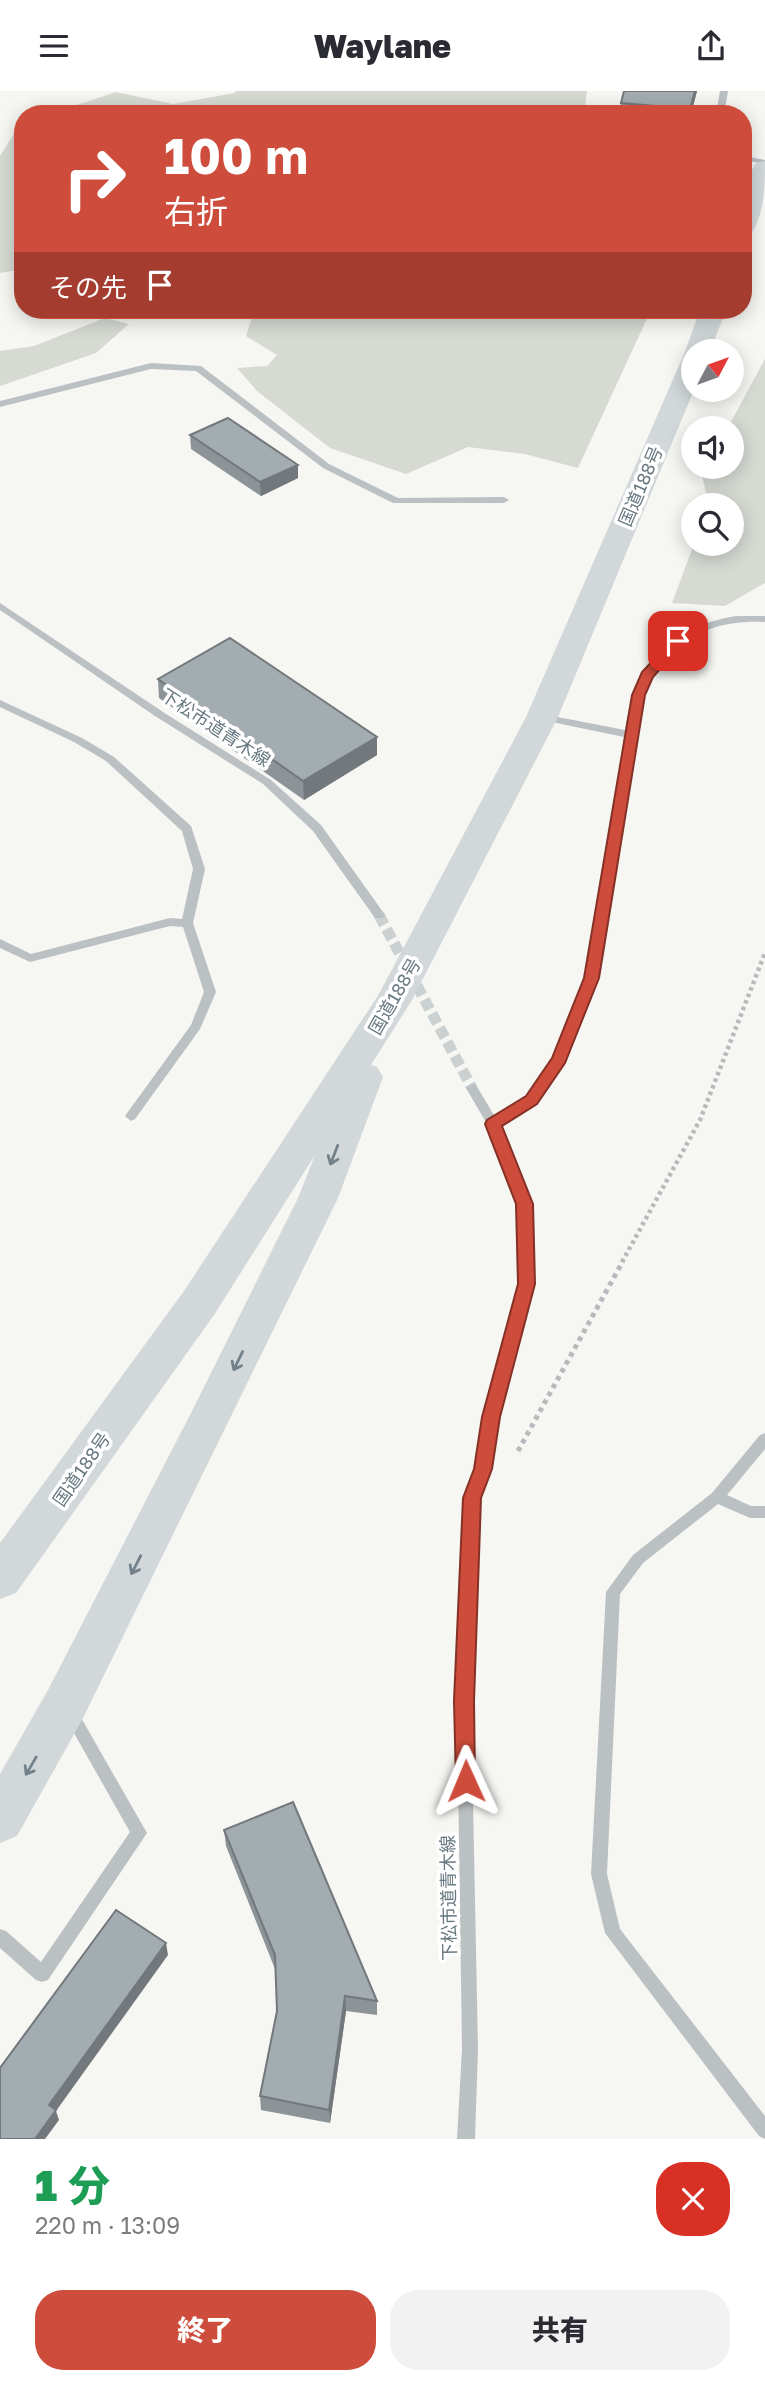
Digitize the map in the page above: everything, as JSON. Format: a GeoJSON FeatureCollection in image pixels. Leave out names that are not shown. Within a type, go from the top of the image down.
{"type":"FeatureCollection","features":[{"type":"Feature","properties":{"kind":"highway"},"geometry":{"type":"LineString","coordinates":[[752,204],[765,168]]}},
{"type":"Feature","properties":{"kind":"highway"},"geometry":{"type":"LineString","coordinates":[[701,339],[709,319]]}},
{"type":"Feature","properties":{"kind":"highway","name":"国道188号"},"geometry":{"type":"LineString","coordinates":[[0,1579],[199,1303],[394,1000],[542,717],[681,388]]}},
{"type":"Feature","properties":{"kind":"highway"},"geometry":{"type":"LineString","coordinates":[[0,1821],[65,1705],[318,1198],[394,1000]]}},
{"type":"Feature","properties":{"kind":"highway"},"geometry":{"type":"LineString","coordinates":[[0,1572],[38,1529]]}},
{"type":"Feature","properties":{"kind":"street"},"geometry":{"type":"LineString","coordinates":[[0,404],[151,366],[198,368],[326,466],[396,501],[504,501]]}},
{"type":"Feature","properties":{"kind":"street","name":"下松市道青木線"},"geometry":{"type":"LineString","coordinates":[[0,606],[159,714],[267,782],[317,828],[379,915]]}},
{"type":"Feature","properties":{"kind":"street"},"geometry":{"type":"LineString","coordinates":[[493,1124],[532,1100],[559,1059],[591,978],[638,695],[647,675],[678,641],[704,625],[729,618],[765,619]]}},
{"type":"Feature","properties":{"kind":"street"},"geometry":{"type":"LineString","coordinates":[[0,703],[78,740],[110,759],[187,829],[200,869],[187,923],[210,992],[196,1026],[131,1116]]}},
{"type":"Feature","properties":{"kind":"street"},"geometry":{"type":"LineString","coordinates":[[542,717],[631,736]]}},
{"type":"Feature","properties":{"kind":"street"},"geometry":{"type":"LineString","coordinates":[[0,943],[30,958],[170,922],[187,923]]}},
{"type":"Feature","properties":{"kind":"street","name":"下松市道青木線"},"geometry":{"type":"LineString","coordinates":[[466,2139],[470,2049],[464,1701],[472,1498],[483,1469],[491,1417],[526,1284],[525,1204],[493,1124],[472,1088]]}},
{"type":"Feature","properties":{"kind":"street"},"geometry":{"type":"LineString","coordinates":[[765,1439],[717,1497],[638,1559],[613,1592],[599,1874],[613,1933],[765,2130]]}},
{"type":"Feature","properties":{"kind":"street"},"geometry":{"type":"LineString","coordinates":[[717,1497],[750,1512],[765,1512]]}},
{"type":"Feature","properties":{"kind":"street"},"geometry":{"type":"LineString","coordinates":[[0,1937],[42,1974],[139,1833],[65,1705]]}},
{"type":"Feature","properties":{"kind":"path"},"geometry":{"type":"LineString","coordinates":[[483,1469],[520,1450],[700,1121],[765,953]]}},
{"type":"Feature","properties":{"kind":"shaded area"},"geometry":{"type":"Polygon","coordinates":[[[587,91],[585,105],[77,105],[116,92],[173,104],[235,93],[587,91]]]}},
{"type":"Feature","properties":{"kind":"shaded area"},"geometry":{"type":"Polygon","coordinates":[[[14,134],[14,271],[0,273],[0,156],[14,134]]]}},
{"type":"Feature","properties":{"kind":"shaded area"},"geometry":{"type":"Polygon","coordinates":[[[102,319],[129,324],[96,353],[0,386],[0,351],[34,346],[102,319]]]}},
{"type":"Feature","properties":{"kind":"shaded area"},"geometry":{"type":"Polygon","coordinates":[[[251,319],[647,319],[578,468],[525,454],[468,447],[406,474],[330,448],[257,391],[237,368],[267,366],[277,355],[246,336],[251,319]]]}},
{"type":"Feature","properties":{"kind":"shaded area"},"geometry":{"type":"Polygon","coordinates":[[[765,359],[765,583],[725,606],[672,603],[690,556],[744,556],[744,493],[706,493],[703,479],[744,479],[744,416],[734,416],[741,403],[744,403],[744,398],[765,359]]]}},
{"type":"Feature","properties":{"kind":"building"},"geometry":{"type":"Polygon","coordinates":[[[624,91],[695,91],[691,105],[621,103],[624,91]]]}},
{"type":"Feature","properties":{"kind":"building"},"geometry":{"type":"Polygon","coordinates":[[[228,418],[298,465],[260,482],[190,435],[228,418]]]}},
{"type":"Feature","properties":{"kind":"building"},"geometry":{"type":"Polygon","coordinates":[[[230,638],[377,737],[303,781],[158,679],[230,638]]]}},
{"type":"Feature","properties":{"kind":"building"},"geometry":{"type":"Polygon","coordinates":[[[293,1802],[377,2001],[345,1996],[329,2110],[260,2096],[277,2011],[275,1955],[224,1830],[293,1802]]]}},
{"type":"Feature","properties":{"kind":"building"},"geometry":{"type":"Polygon","coordinates":[[[116,1910],[166,1943],[49,2105],[56,2110],[35,2139],[0,2139],[0,2068],[116,1910]]]}},
{"type":"Feature","properties":{"kind":"tunnel"},"geometry":{"type":"LineString","coordinates":[[379,915],[472,1088]]}},
{"type":"Feature","properties":{"kind":"route"},"geometry":{"type":"LineString","coordinates":[[466,1781],[464,1701],[472,1498],[483,1469],[491,1417],[526,1284],[525,1204],[493,1124],[532,1100],[559,1059],[591,978],[638,695],[647,675],[678,641]]}}]}
